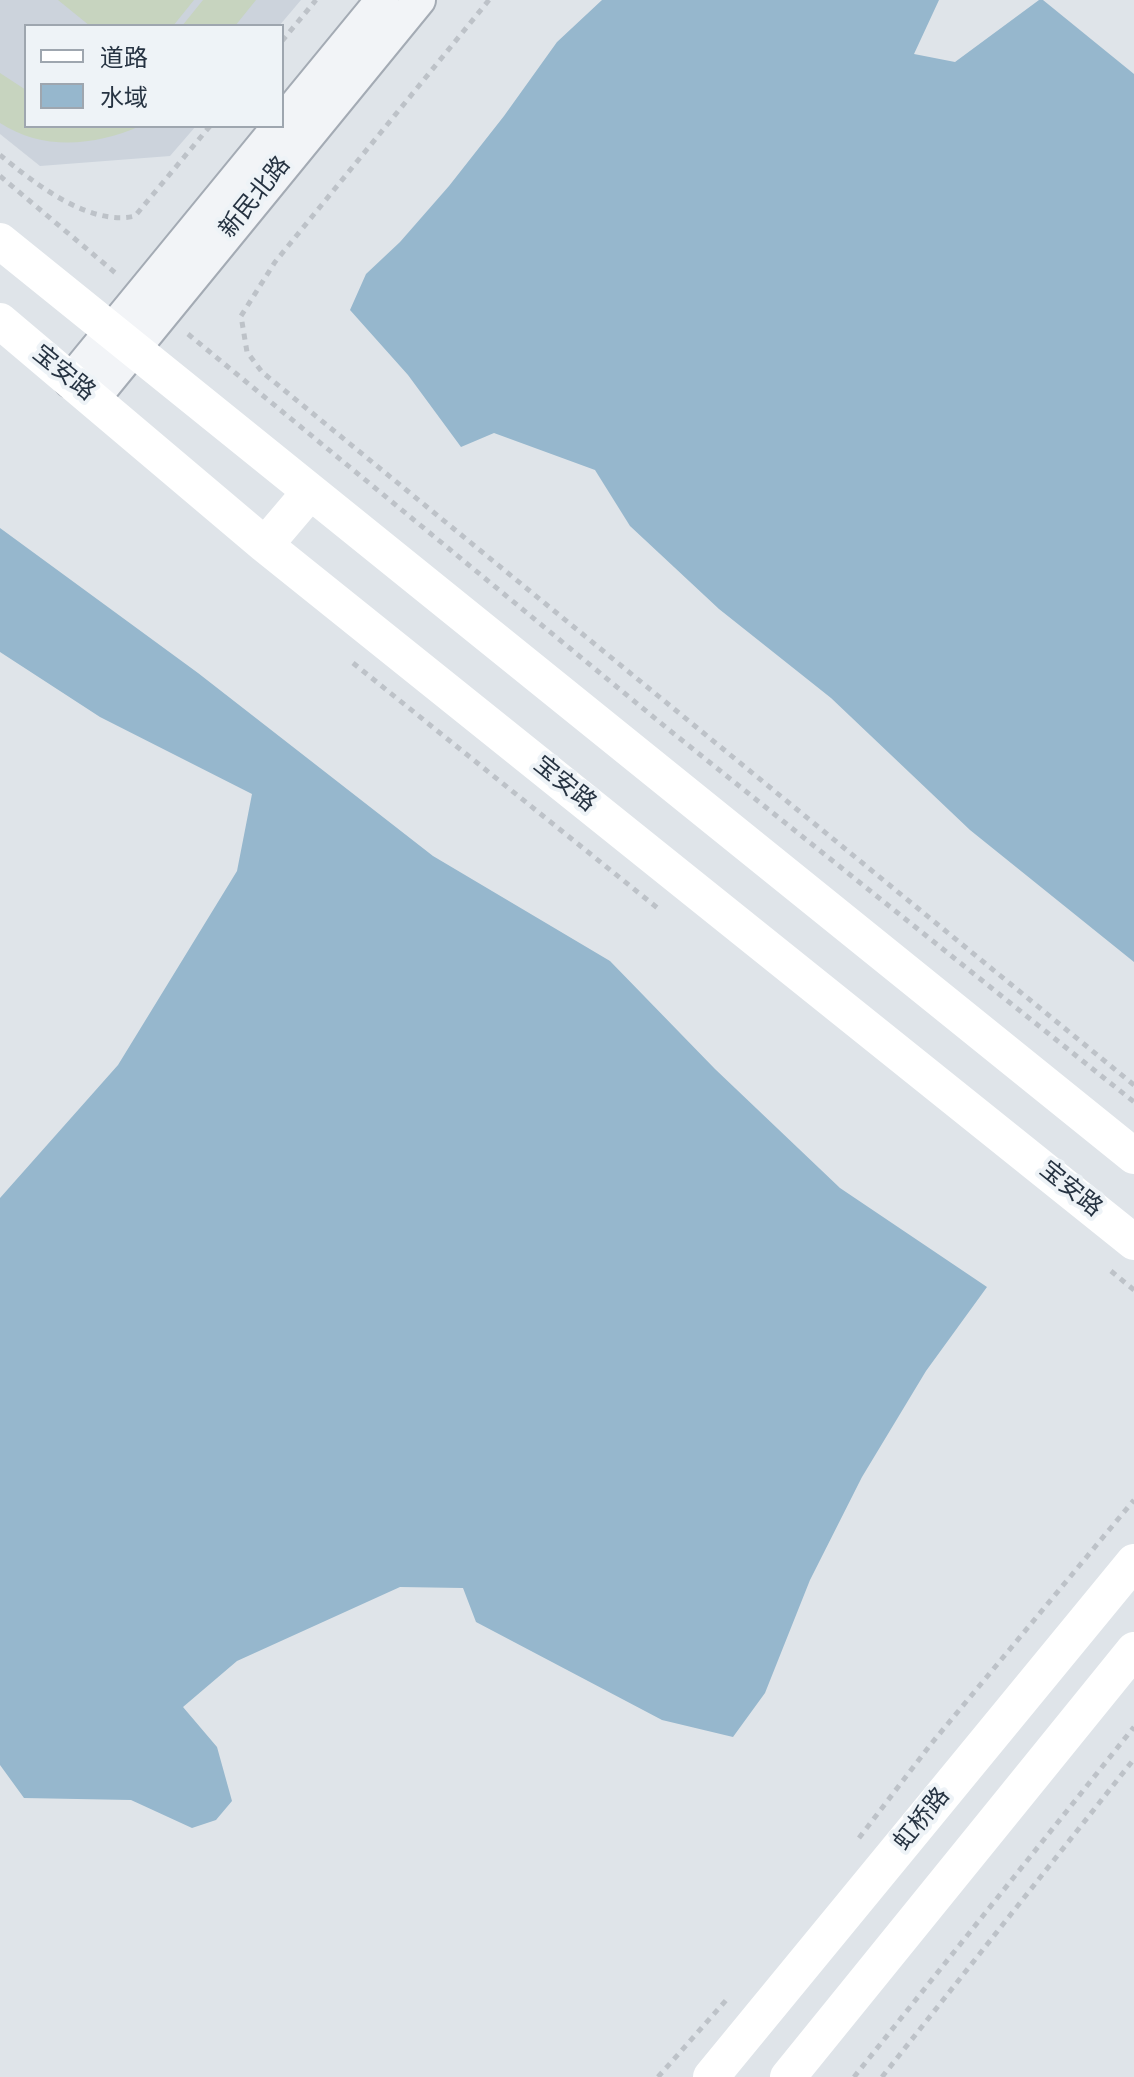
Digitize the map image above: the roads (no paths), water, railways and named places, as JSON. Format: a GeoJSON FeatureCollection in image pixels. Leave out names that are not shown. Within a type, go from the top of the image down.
{"type":"FeatureCollection","features":[{"type":"Feature","properties":{"kind":"main road"},"geometry":{"type":"LineString","coordinates":[[0,241],[1134,1156]]}},
{"type":"Feature","properties":{"kind":"main road","name":"宝安路"},"geometry":{"type":"LineString","coordinates":[[0,321],[265,545],[1134,1242]]}},
{"type":"Feature","properties":{"kind":"main road"},"geometry":{"type":"LineString","coordinates":[[265,545],[310,492]]}},
{"type":"Feature","properties":{"kind":"main road","name":"虹桥路"},"geometry":{"type":"LineString","coordinates":[[711,2077],[1134,1562]]}},
{"type":"Feature","properties":{"kind":"main road"},"geometry":{"type":"LineString","coordinates":[[788,2077],[1134,1650]]}},
{"type":"Feature","properties":{"kind":"street","name":"新民北路"},"geometry":{"type":"LineString","coordinates":[[284,119],[382,0]]}},
{"type":"Feature","properties":{"kind":"street","name":"新民北路"},"geometry":{"type":"LineString","coordinates":[[82,390],[152,303],[419,0]]}},
{"type":"Feature","properties":{"kind":"street","name":"新民北路"},"geometry":{"type":"LineString","coordinates":[[152,303],[277,128]]}},
{"type":"Feature","properties":{"kind":"water"},"geometry":{"type":"Polygon","coordinates":[[[602,0],[939,0],[914,54],[955,62],[1043,0],[1134,74],[1134,962],[970,830],[831,698],[719,609],[630,526],[595,470],[494,433],[461,447],[408,375],[350,310],[366,274],[400,242],[449,186],[557,42],[602,0]]]}},
{"type":"Feature","properties":{"kind":"water"},"geometry":{"type":"Polygon","coordinates":[[[0,528],[198,673],[433,856],[610,961],[715,1069],[840,1188],[987,1287],[926,1371],[862,1477],[810,1580],[765,1693],[733,1737],[662,1720],[476,1622],[463,1588],[400,1587],[237,1661],[183,1707],[217,1747],[232,1801],[216,1820],[192,1828],[131,1800],[24,1798],[0,1765],[0,1198],[118,1065],[237,871],[252,794],[100,717],[0,652],[0,528]]]}}]}
